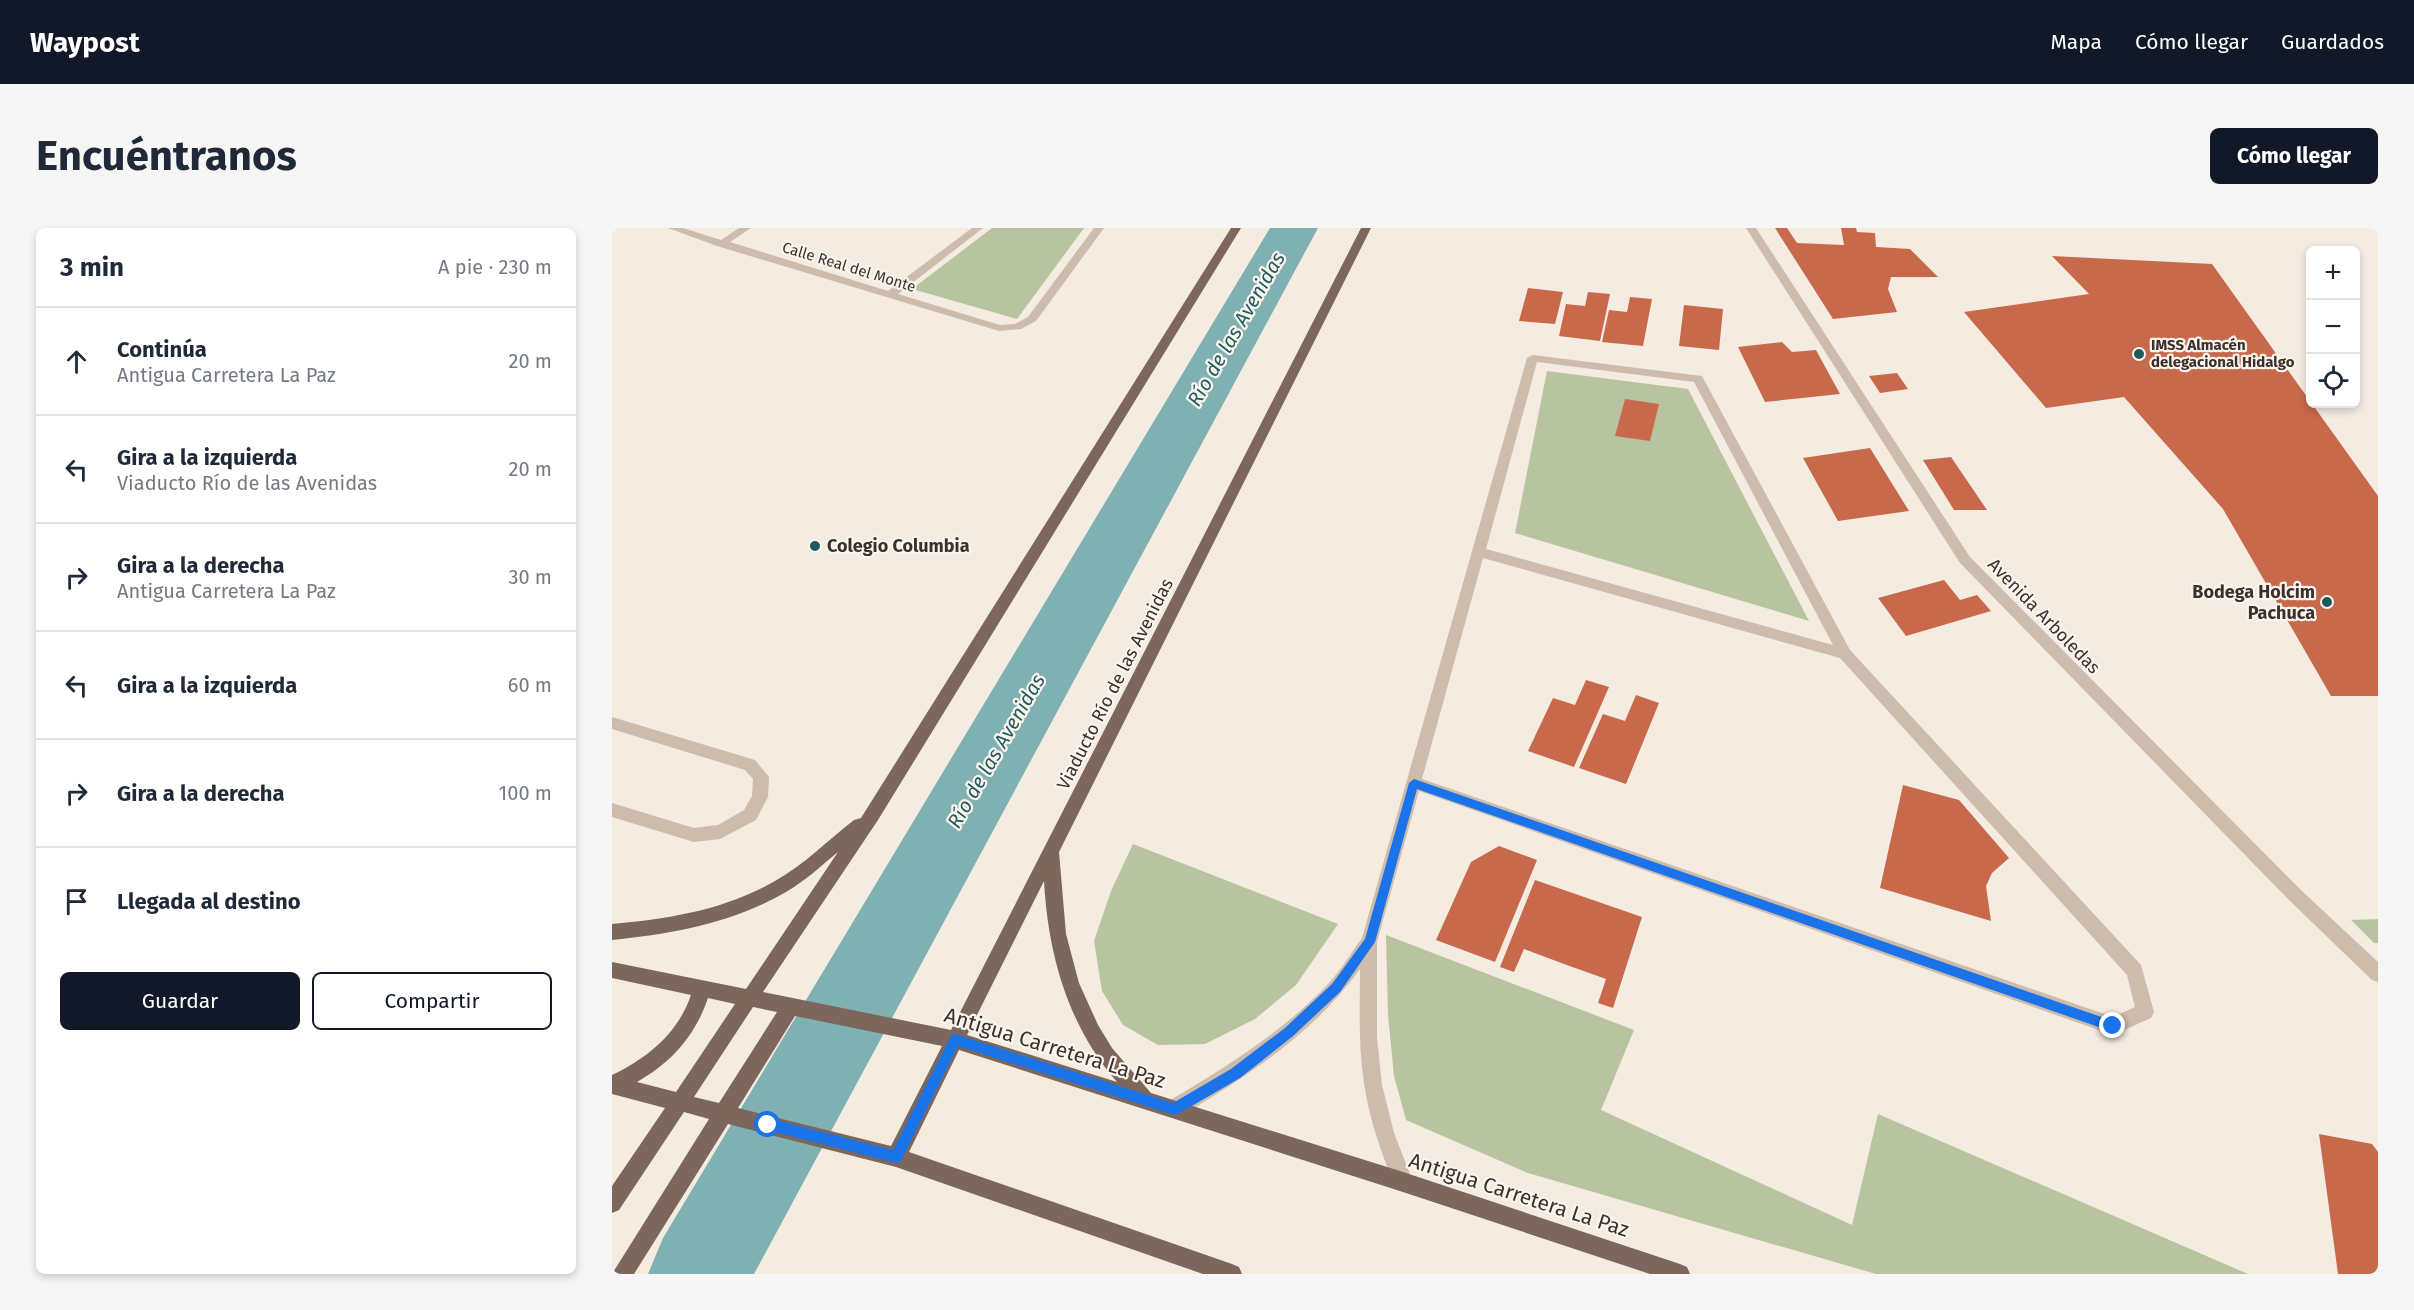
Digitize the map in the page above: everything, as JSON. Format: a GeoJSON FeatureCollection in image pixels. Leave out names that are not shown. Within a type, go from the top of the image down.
{"type":"FeatureCollection","features":[{"type":"Feature","properties":{"kind":"main road"},"geometry":{"type":"LineString","coordinates":[[612,1203],[872,816],[1236,228]]}},
{"type":"Feature","properties":{"kind":"main road","name":"Viaducto Río de las Avenidas"},"geometry":{"type":"LineString","coordinates":[[888,1155],[948,1038],[1052,850],[1366,228]]}},
{"type":"Feature","properties":{"kind":"main road"},"geometry":{"type":"LineString","coordinates":[[612,932],[638,930],[714,916],[781,886],[872,816]]}},
{"type":"Feature","properties":{"kind":"main road"},"geometry":{"type":"LineString","coordinates":[[1052,850],[1053,912],[1060,953],[1078,1005],[1106,1054],[1144,1100]]}},
{"type":"Feature","properties":{"kind":"main road","name":"Antigua Carretera La Paz"},"geometry":{"type":"LineString","coordinates":[[612,970],[948,1038],[1403,1182],[1680,1274]]}},
{"type":"Feature","properties":{"kind":"main road"},"geometry":{"type":"LineString","coordinates":[[612,1085],[639,1072],[663,1055],[676,1041],[696,1011],[702,989]]}},
{"type":"Feature","properties":{"kind":"main road"},"geometry":{"type":"LineString","coordinates":[[622,1274],[791,1006]]}},
{"type":"Feature","properties":{"kind":"main road"},"geometry":{"type":"LineString","coordinates":[[612,1085],[888,1155],[1232,1274]]}},
{"type":"Feature","properties":{"kind":"street","name":"Calle Real del Monte"},"geometry":{"type":"LineString","coordinates":[[674,228],[999,328],[1017,327],[1032,319],[1099,228]]}},
{"type":"Feature","properties":{"kind":"street"},"geometry":{"type":"LineString","coordinates":[[721,244],[746,228]]}},
{"type":"Feature","properties":{"kind":"street"},"geometry":{"type":"LineString","coordinates":[[889,295],[978,228]]}},
{"type":"Feature","properties":{"kind":"street","name":"Avenida Arboledas"},"geometry":{"type":"LineString","coordinates":[[1751,228],[1965,560],[2287,888],[2378,974]]}},
{"type":"Feature","properties":{"kind":"street"},"geometry":{"type":"LineString","coordinates":[[1403,1182],[1385,1133],[1373,1084],[1368,1037],[1369,942],[1533,358],[1698,379],[1845,654],[2135,971],[2145,1012],[2113,1026],[1414,783]]}},
{"type":"Feature","properties":{"kind":"street"},"geometry":{"type":"LineString","coordinates":[[1479,552],[1845,654]]}},
{"type":"Feature","properties":{"kind":"street"},"geometry":{"type":"LineString","coordinates":[[612,723],[750,765],[761,777],[760,797],[750,816],[720,832],[694,835],[612,810]]}},
{"type":"Feature","properties":{"kind":"street"},"geometry":{"type":"LineString","coordinates":[[1174,1109],[1235,1073],[1289,1032],[1336,988],[1369,942]]}},
{"type":"Feature","properties":{"kind":"green space"},"geometry":{"type":"Polygon","coordinates":[[[992,228],[1084,228],[1017,319],[912,289],[992,228]]]}},
{"type":"Feature","properties":{"kind":"green space"},"geometry":{"type":"Polygon","coordinates":[[[1547,371],[1688,389],[1809,621],[1515,533],[1547,371]]]}},
{"type":"Feature","properties":{"kind":"green space"},"geometry":{"type":"Polygon","coordinates":[[[1133,844],[1338,924],[1296,985],[1255,1019],[1205,1044],[1158,1045],[1123,1025],[1102,991],[1094,941],[1111,891],[1133,844]]]}},
{"type":"Feature","properties":{"kind":"green space"},"geometry":{"type":"Polygon","coordinates":[[[2378,919],[2378,943],[2374,943],[2351,920],[2378,919]]]}},
{"type":"Feature","properties":{"kind":"green space"},"geometry":{"type":"Polygon","coordinates":[[[1386,935],[1634,1030],[1601,1110],[1852,1225],[1878,1114],[2248,1274],[1876,1274],[1528,1173],[1406,1120],[1394,1076],[1388,1015],[1386,935]]]}},
{"type":"Feature","properties":{"kind":"building"},"geometry":{"type":"Polygon","coordinates":[[[1775,228],[1787,228],[1797,243],[1844,245],[1841,228],[1856,228],[1857,232],[1875,233],[1876,247],[1910,249],[1938,277],[1891,277],[1888,289],[1897,312],[1833,319],[1775,228]]]}},
{"type":"Feature","properties":{"kind":"building","name":"IMSS Almacén delegacional Hidalgo"},"geometry":{"type":"Polygon","coordinates":[[[2052,256],[2212,264],[2306,395],[2306,408],[2315,408],[2378,496],[2378,696],[2331,696],[2223,509],[2124,397],[2046,408],[1964,312],[2089,294],[2052,256]]]}},
{"type":"Feature","properties":{"kind":"building"},"geometry":{"type":"Polygon","coordinates":[[[1528,288],[1563,292],[1555,324],[1519,321],[1528,288]]]}},
{"type":"Feature","properties":{"kind":"building"},"geometry":{"type":"Polygon","coordinates":[[[1588,292],[1610,294],[1600,341],[1559,336],[1566,304],[1585,306],[1588,292]]]}},
{"type":"Feature","properties":{"kind":"building"},"geometry":{"type":"Polygon","coordinates":[[[1630,297],[1652,299],[1643,346],[1602,342],[1609,310],[1627,312],[1630,297]]]}},
{"type":"Feature","properties":{"kind":"building"},"geometry":{"type":"Polygon","coordinates":[[[1684,305],[1723,309],[1719,350],[1679,346],[1684,305]]]}},
{"type":"Feature","properties":{"kind":"building"},"geometry":{"type":"Polygon","coordinates":[[[1782,342],[1792,352],[1816,350],[1840,394],[1765,402],[1738,347],[1782,342]]]}},
{"type":"Feature","properties":{"kind":"building"},"geometry":{"type":"Polygon","coordinates":[[[1897,373],[1908,389],[1880,393],[1869,376],[1897,373]]]}},
{"type":"Feature","properties":{"kind":"building"},"geometry":{"type":"Polygon","coordinates":[[[1625,399],[1659,404],[1650,441],[1615,436],[1625,399]]]}},
{"type":"Feature","properties":{"kind":"building"},"geometry":{"type":"Polygon","coordinates":[[[1870,448],[1909,511],[1838,521],[1803,458],[1870,448]]]}},
{"type":"Feature","properties":{"kind":"building"},"geometry":{"type":"Polygon","coordinates":[[[1951,457],[1987,510],[1954,510],[1923,460],[1951,457]]]}},
{"type":"Feature","properties":{"kind":"building"},"geometry":{"type":"Polygon","coordinates":[[[1944,580],[1960,600],[1977,595],[1991,611],[1906,636],[1878,598],[1944,580]]]}},
{"type":"Feature","properties":{"kind":"building"},"geometry":{"type":"Polygon","coordinates":[[[1586,680],[1609,687],[1574,767],[1528,751],[1553,698],[1575,705],[1586,680]]]}},
{"type":"Feature","properties":{"kind":"building"},"geometry":{"type":"Polygon","coordinates":[[[1636,695],[1659,703],[1626,784],[1579,768],[1603,714],[1625,721],[1636,695]]]}},
{"type":"Feature","properties":{"kind":"building"},"geometry":{"type":"Polygon","coordinates":[[[1903,785],[1959,800],[2009,858],[1992,873],[1986,886],[1991,921],[1880,888],[1903,785]]]}},
{"type":"Feature","properties":{"kind":"building"},"geometry":{"type":"Polygon","coordinates":[[[1499,846],[1537,860],[1495,962],[1436,940],[1471,862],[1499,846]]]}},
{"type":"Feature","properties":{"kind":"building"},"geometry":{"type":"Polygon","coordinates":[[[1535,880],[1642,917],[1613,1008],[1598,1003],[1606,979],[1524,949],[1514,972],[1500,967],[1535,880]]]}},
{"type":"Feature","properties":{"kind":"building"},"geometry":{"type":"Polygon","coordinates":[[[2319,1134],[2372,1144],[2378,1152],[2378,1274],[2338,1274],[2319,1134]]]}},
{"type":"Feature","properties":{"kind":"waterway","name":"Río de las Avenidas"},"geometry":{"type":"LineString","coordinates":[[699,1274],[1294,228]]}},
{"type":"Feature","properties":{"kind":"place","name":"IMSS Almacén delegacional Hidalgo"},"geometry":{"type":"Point","coordinates":[2139,354]}},
{"type":"Feature","properties":{"kind":"place","name":"Colegio Columbia"},"geometry":{"type":"Point","coordinates":[815,546]}},
{"type":"Feature","properties":{"kind":"place","name":"Bodega Holcim Pachuca"},"geometry":{"type":"Point","coordinates":[2327,602]}},
{"type":"Feature","properties":{"kind":"route"},"geometry":{"type":"LineString","coordinates":[[768,1125],[896,1157],[955,1040],[1174,1109],[1235,1073],[1289,1032],[1336,988],[1369,942],[1414,783],[2113,1026]]}}]}
